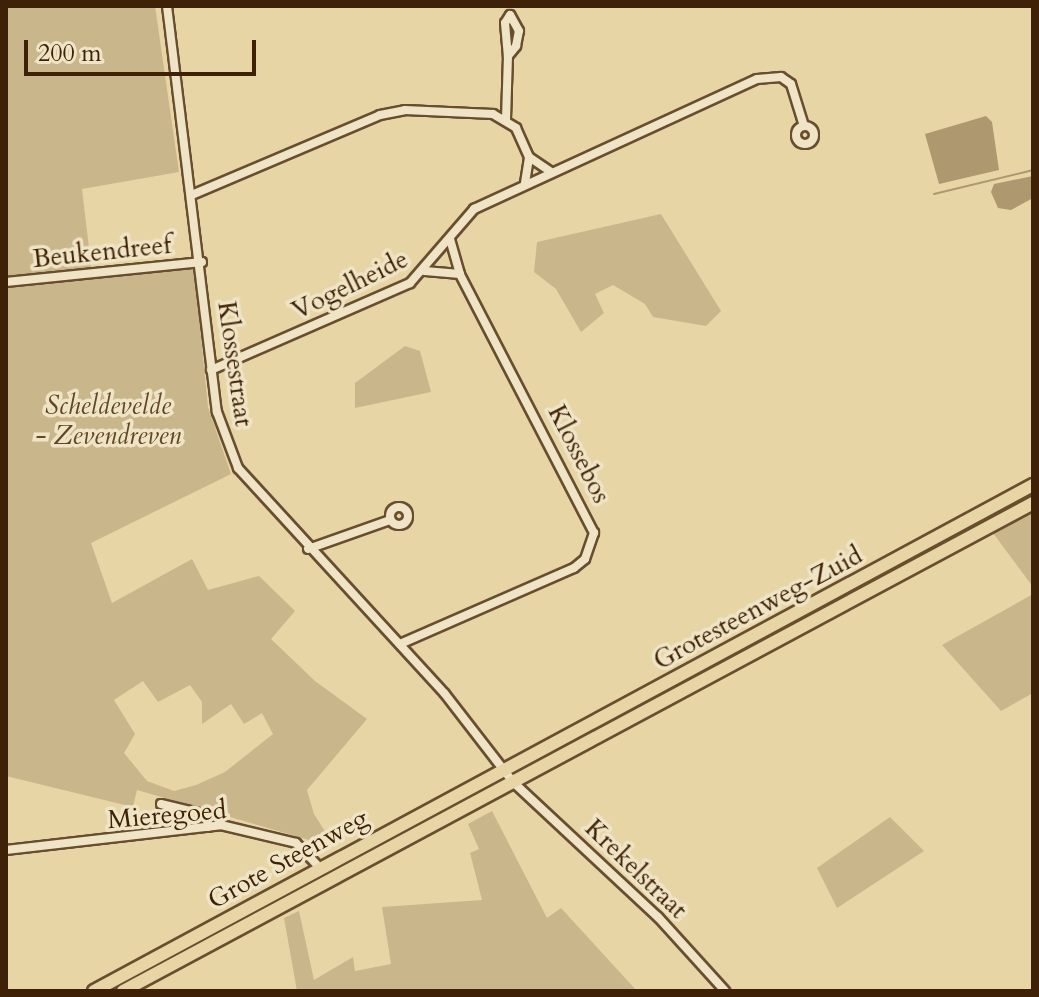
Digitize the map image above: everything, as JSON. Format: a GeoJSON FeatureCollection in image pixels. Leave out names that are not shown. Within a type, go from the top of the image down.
{"type":"FeatureCollection","features":[{"type":"Feature","properties":{"kind":"highway","name":"Grotesteenweg-Zuid"},"geometry":{"type":"LineString","coordinates":[[505,770],[1033,485]]}},
{"type":"Feature","properties":{"kind":"highway","name":"Grotesteenweg-Zuid"},"geometry":{"type":"LineString","coordinates":[[513,782],[1033,503]]}},
{"type":"Feature","properties":{"kind":"highway","name":"Grote Steenweg"},"geometry":{"type":"LineString","coordinates":[[94,991],[319,867],[505,770]]}},
{"type":"Feature","properties":{"kind":"highway","name":"Grote Steenweg"},"geometry":{"type":"LineString","coordinates":[[123,991],[513,782]]}},
{"type":"Feature","properties":{"kind":"street","name":"Klossestraat"},"geometry":{"type":"LineString","coordinates":[[167,6],[194,194],[219,423],[238,468],[308,549],[400,644],[505,770]]}},
{"type":"Feature","properties":{"kind":"street"},"geometry":{"type":"LineString","coordinates":[[508,56],[506,119],[529,157],[550,171]]}},
{"type":"Feature","properties":{"kind":"street","name":"Vogelheide"},"geometry":{"type":"LineString","coordinates":[[211,370],[393,292],[425,271],[474,209],[550,171],[769,75],[791,84],[804,126]]}},
{"type":"Feature","properties":{"kind":"street"},"geometry":{"type":"LineString","coordinates":[[194,194],[380,115],[405,110],[506,119]]}},
{"type":"Feature","properties":{"kind":"street"},"geometry":{"type":"LineString","coordinates":[[525,183],[529,157]]}},
{"type":"Feature","properties":{"kind":"street","name":"Klossebos"},"geometry":{"type":"LineString","coordinates":[[400,644],[574,568],[592,547],[590,518],[460,274],[450,239]]}},
{"type":"Feature","properties":{"kind":"street","name":"Beukendreef"},"geometry":{"type":"LineString","coordinates":[[6,282],[202,262]]}},
{"type":"Feature","properties":{"kind":"street"},"geometry":{"type":"LineString","coordinates":[[425,271],[460,274]]}},
{"type":"Feature","properties":{"kind":"street"},"geometry":{"type":"LineString","coordinates":[[308,549],[390,520]]}},
{"type":"Feature","properties":{"kind":"street","name":"Krekelstraat"},"geometry":{"type":"LineString","coordinates":[[505,770],[513,782],[638,898],[725,991]]}},
{"type":"Feature","properties":{"kind":"street"},"geometry":{"type":"LineString","coordinates":[[161,804],[207,815],[208,827]]}},
{"type":"Feature","properties":{"kind":"street","name":"Mieregoed"},"geometry":{"type":"LineString","coordinates":[[6,850],[221,825],[296,843],[319,867]]}},
{"type":"Feature","properties":{"kind":"green space","name":"Scheldevelde - Zevendreven"},"geometry":{"type":"Polygon","coordinates":[[[6,6],[155,6],[179,172],[82,189],[92,273],[194,266],[208,407],[231,474],[91,543],[112,603],[192,559],[208,590],[259,576],[295,611],[271,639],[315,681],[367,719],[307,790],[314,814],[328,836],[316,842],[137,790],[133,807],[6,776],[6,6]],[[143,681],[114,700],[135,734],[124,753],[147,781],[174,791],[225,772],[273,734],[262,713],[244,724],[231,704],[202,724],[202,702],[190,685],[158,702],[143,681]]]}},
{"type":"Feature","properties":{"kind":"green space"},"geometry":{"type":"Polygon","coordinates":[[[661,214],[721,311],[706,326],[653,317],[645,304],[613,285],[595,294],[604,313],[581,332],[556,289],[534,272],[537,242],[661,214]]]}},
{"type":"Feature","properties":{"kind":"green space"},"geometry":{"type":"Polygon","coordinates":[[[405,346],[420,351],[431,392],[355,408],[355,383],[405,346]]]}},
{"type":"Feature","properties":{"kind":"green space"},"geometry":{"type":"Polygon","coordinates":[[[1031,514],[1033,517],[1033,587],[993,533],[1031,514]]]}},
{"type":"Feature","properties":{"kind":"green space"},"geometry":{"type":"Polygon","coordinates":[[[1033,594],[1033,693],[1001,711],[942,645],[1033,594]]]}},
{"type":"Feature","properties":{"kind":"green space"},"geometry":{"type":"Polygon","coordinates":[[[492,811],[547,918],[561,908],[637,991],[297,991],[284,918],[299,911],[314,980],[353,957],[355,971],[391,964],[382,907],[482,900],[470,853],[479,849],[468,824],[492,811]]]}},
{"type":"Feature","properties":{"kind":"green space"},"geometry":{"type":"Polygon","coordinates":[[[890,817],[924,851],[837,908],[817,868],[890,817]]]}},
{"type":"Feature","properties":{"kind":"shaded area"},"geometry":{"type":"Polygon","coordinates":[[[986,116],[992,122],[999,170],[939,184],[925,134],[986,116]]]}},
{"type":"Feature","properties":{"kind":"shaded area"},"geometry":{"type":"Polygon","coordinates":[[[1033,176],[1033,198],[1011,210],[998,208],[991,192],[994,184],[1033,176]]]}},
{"type":"Feature","properties":{"kind":"waterway"},"geometry":{"type":"LineString","coordinates":[[934,194],[1033,170]]}}]}
